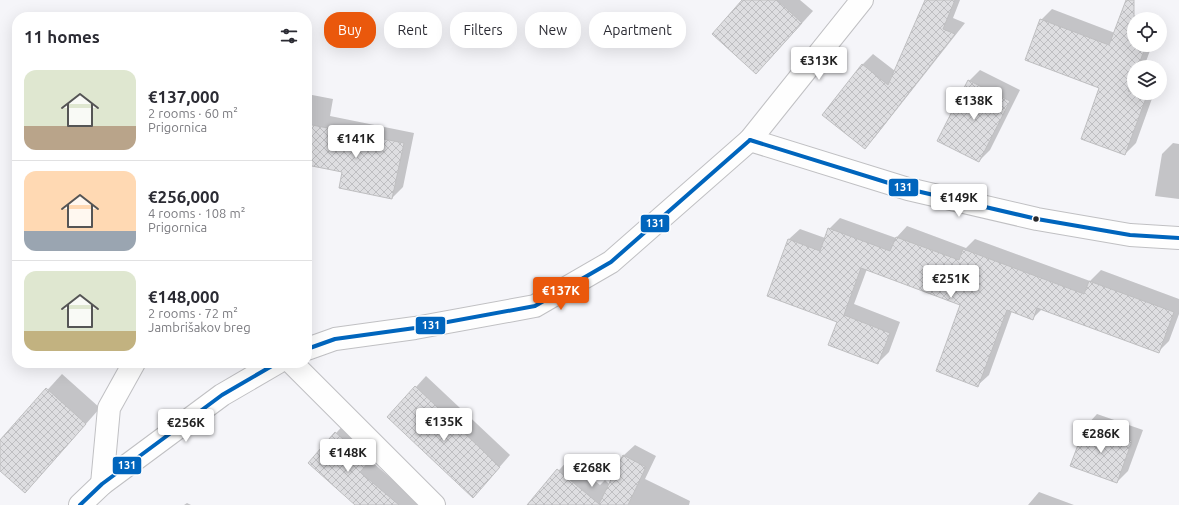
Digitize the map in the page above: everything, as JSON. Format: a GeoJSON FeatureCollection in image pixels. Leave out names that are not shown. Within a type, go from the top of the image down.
{"type":"FeatureCollection","features":[{"type":"Feature","properties":{"kind":"street"},"geometry":{"type":"LineString","coordinates":[[312,348],[335,339],[415,328],[535,306],[611,262],[750,140],[862,0]]}},
{"type":"Feature","properties":{"kind":"street"},"geometry":{"type":"LineString","coordinates":[[750,140],[908,189],[1037,219],[1130,235],[1179,238]]}},
{"type":"Feature","properties":{"kind":"street"},"geometry":{"type":"LineString","coordinates":[[102,484],[109,408],[131,368]]}},
{"type":"Feature","properties":{"kind":"street"},"geometry":{"type":"LineString","coordinates":[[80,505],[102,484],[222,395],[268,368]]}},
{"type":"Feature","properties":{"kind":"street"},"geometry":{"type":"LineString","coordinates":[[297,368],[434,505]]}},
{"type":"Feature","properties":{"kind":"building"},"geometry":{"type":"Polygon","coordinates":[[[742,0],[777,0],[802,23],[756,74],[712,34],[742,0]]]}},
{"type":"Feature","properties":{"kind":"building"},"geometry":{"type":"Polygon","coordinates":[[[925,0],[955,0],[943,29],[955,34],[865,149],[822,115],[862,64],[888,85],[925,0]]]}},
{"type":"Feature","properties":{"kind":"building"},"geometry":{"type":"Polygon","coordinates":[[[1126,0],[1134,0],[1134,12],[1127,12],[1127,52],[1143,52],[1141,60],[1127,60],[1127,100],[1145,100],[1125,155],[1081,139],[1099,88],[1025,60],[1040,19],[1109,45],[1126,0]]]}},
{"type":"Feature","properties":{"kind":"building"},"geometry":{"type":"Polygon","coordinates":[[[968,80],[1010,101],[979,162],[937,141],[968,80]]]}},
{"type":"Feature","properties":{"kind":"building"},"geometry":{"type":"Polygon","coordinates":[[[312,125],[404,143],[392,199],[339,188],[342,172],[312,166],[312,125]]]}},
{"type":"Feature","properties":{"kind":"building"},"geometry":{"type":"Polygon","coordinates":[[[828,228],[890,251],[896,237],[959,260],[963,249],[1084,294],[1089,281],[1174,312],[1159,353],[1037,308],[1033,320],[1007,310],[978,387],[936,371],[960,305],[861,268],[844,315],[890,333],[878,364],[828,345],[837,322],[767,296],[788,239],[820,251],[828,228]]]}},
{"type":"Feature","properties":{"kind":"building"},"geometry":{"type":"Polygon","coordinates":[[[415,386],[500,467],[473,498],[387,417],[415,386]]]}},
{"type":"Feature","properties":{"kind":"building"},"geometry":{"type":"Polygon","coordinates":[[[46,388],[86,424],[25,493],[0,471],[0,440],[46,388]]]}},
{"type":"Feature","properties":{"kind":"building"},"geometry":{"type":"Polygon","coordinates":[[[1086,424],[1132,441],[1117,483],[1070,466],[1086,424]]]}},
{"type":"Feature","properties":{"kind":"building"},"geometry":{"type":"Polygon","coordinates":[[[335,432],[369,462],[360,472],[399,505],[355,505],[308,463],[335,432]]]}},
{"type":"Feature","properties":{"kind":"building"},"geometry":{"type":"Polygon","coordinates":[[[623,455],[646,467],[628,505],[527,505],[557,469],[599,504],[623,455]]]}},
{"type":"Feature","properties":{"kind":"transit line","name":"131"},"geometry":{"type":"LineString","coordinates":[[750,140],[908,189],[1037,219],[1130,235],[1179,238]]}},
{"type":"Feature","properties":{"kind":"transit line","name":"131"},"geometry":{"type":"LineString","coordinates":[[312,347],[335,339],[415,328],[535,306],[611,262],[750,140]]}},
{"type":"Feature","properties":{"kind":"transit line","name":"131"},"geometry":{"type":"LineString","coordinates":[[80,505],[102,484],[222,395],[268,368]]}}]}
